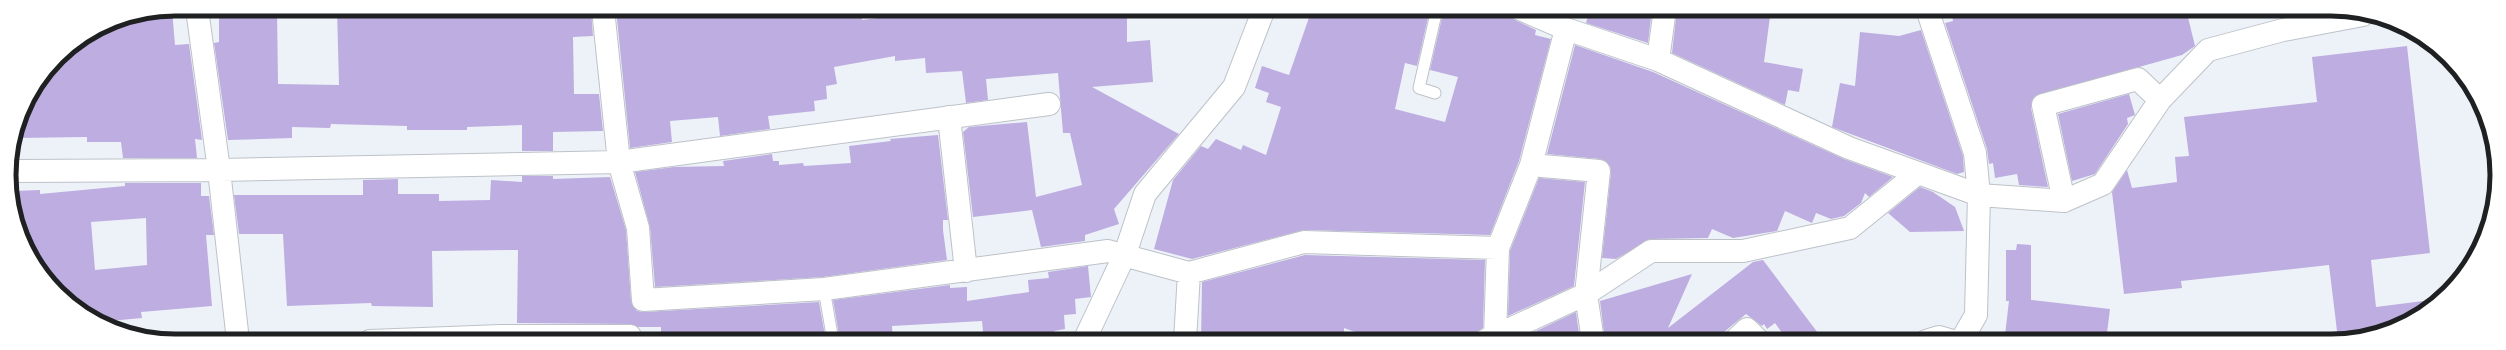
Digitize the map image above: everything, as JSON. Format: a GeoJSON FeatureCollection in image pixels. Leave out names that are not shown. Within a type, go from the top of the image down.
{"type":"FeatureCollection","features":[{"type":"Feature","properties":{"kind":"street"},"geometry":{"type":"LineString","coordinates":[[198,16],[219,170],[237,334]]}},
{"type":"Feature","properties":{"kind":"street"},"geometry":{"type":"LineString","coordinates":[[604,16],[619,162],[638,228],[643,300],[824,289],[1108,251],[1125,254],[1189,273],[1304,242],[1498,248]]}},
{"type":"Feature","properties":{"kind":"street"},"geometry":{"type":"LineString","coordinates":[[1087,334],[1125,254],[1146,194],[1234,87],[1261,16]]}},
{"type":"Feature","properties":{"kind":"street"},"geometry":{"type":"LineString","coordinates":[[1536,16],[1566,29],[1658,60],[1849,148],[1979,195],[2064,201],[2103,184],[2160,100],[2208,50],[2283,30],[2352,17]]}},
{"type":"Feature","properties":{"kind":"street"},"geometry":{"type":"LineString","coordinates":[[1658,60],[1664,16]]}},
{"type":"Feature","properties":{"kind":"street"},"geometry":{"type":"LineString","coordinates":[[1930,16],[1975,153],[1979,195],[1976,315],[1965,334]]}},
{"type":"Feature","properties":{"kind":"street"},"geometry":{"type":"LineString","coordinates":[[1489,334],[1498,248],[1531,165],[1566,29]]}},
{"type":"Feature","properties":{"kind":"street"},"geometry":{"type":"LineString","coordinates":[[2064,201],[2043,105],[2138,80],[2160,100]]}},
{"type":"Feature","properties":{"kind":"street"},"geometry":{"type":"LineString","coordinates":[[16,171],[219,170],[619,162],[1050,104]]}},
{"type":"Feature","properties":{"kind":"street"},"geometry":{"type":"LineString","coordinates":[[949,117],[966,271]]}},
{"type":"Feature","properties":{"kind":"street"},"geometry":{"type":"LineString","coordinates":[[1531,165],[1599,171],[1586,294],[1592,334]]}},
{"type":"Feature","properties":{"kind":"street"},"geometry":{"type":"LineString","coordinates":[[1498,334],[1586,294],[1651,251],[1743,251],[1850,228],[1918,173]]}},
{"type":"Feature","properties":{"kind":"street"},"geometry":{"type":"LineString","coordinates":[[1185,334],[1189,273]]}},
{"type":"Feature","properties":{"kind":"street"},"geometry":{"type":"LineString","coordinates":[[1742,334],[1747,330],[1751,334]]}},
{"type":"Feature","properties":{"kind":"lane"},"geometry":{"type":"LineString","coordinates":[[1435,16],[1419,88],[1436,93]]}},
{"type":"Feature","properties":{"kind":"lane"},"geometry":{"type":"LineString","coordinates":[[824,289],[832,334]]}},
{"type":"Feature","properties":{"kind":"building"},"geometry":{"type":"Polygon","coordinates":[[[173,16],[175,45],[189,44],[202,140],[195,139],[197,158],[123,158],[121,142],[87,142],[87,137],[20,138],[24,124],[37,95],[55,70],[70,55],[95,37],[124,24],[154,17],[173,16]]]}},
{"type":"Feature","properties":{"kind":"building"},"geometry":{"type":"Polygon","coordinates":[[[219,16],[277,16],[278,84],[339,85],[337,16],[505,16],[505,18],[592,16],[593,36],[573,37],[574,94],[599,94],[603,131],[553,132],[553,151],[522,151],[522,125],[467,127],[467,130],[407,130],[407,126],[331,124],[330,128],[292,127],[292,138],[228,140],[214,43],[219,42],[219,16]]]}},
{"type":"Feature","properties":{"kind":"building"},"geometry":{"type":"Polygon","coordinates":[[[617,16],[862,16],[862,20],[893,16],[1127,16],[1127,42],[1150,40],[1153,82],[1092,87],[1179,134],[1114,209],[1119,224],[1085,235],[1085,241],[1041,247],[1032,210],[973,217],[963,132],[969,127],[1027,122],[1036,197],[1082,185],[1070,133],[1063,133],[1058,73],[986,79],[988,100],[966,103],[962,71],[926,73],[925,58],[895,61],[895,56],[834,67],[837,84],[826,86],[827,99],[814,101],[815,111],[768,116],[770,129],[720,136],[718,117],[670,121],[672,142],[630,148],[617,16]]]}},
{"type":"Feature","properties":{"kind":"building"},"geometry":{"type":"Polygon","coordinates":[[[1310,16],[1428,16],[1417,66],[1405,63],[1395,109],[1445,122],[1458,77],[1430,70],[1442,16],[1510,16],[1536,30],[1535,35],[1551,39],[1519,161],[1490,235],[1304,230],[1192,259],[1154,249],[1173,180],[1201,146],[1208,149],[1216,139],[1241,150],[1243,145],[1266,155],[1281,107],[1266,102],[1269,93],[1255,88],[1262,66],[1289,75],[1310,16]]]}},
{"type":"Feature","properties":{"kind":"building"},"geometry":{"type":"Polygon","coordinates":[[[1588,16],[1651,16],[1648,43],[1586,23],[1588,16]]]}},
{"type":"Feature","properties":{"kind":"building"},"geometry":{"type":"Polygon","coordinates":[[[1676,16],[1770,16],[1764,62],[1803,69],[1799,92],[1788,90],[1785,105],[1672,53],[1676,16]]]}},
{"type":"Feature","properties":{"kind":"building"},"geometry":{"type":"Polygon","coordinates":[[[1952,16],[2188,16],[2195,46],[2182,55],[2035,96],[2031,108],[2048,187],[2019,185],[2017,174],[1995,178],[1993,163],[1989,164],[1987,149],[1945,23],[1953,21],[1952,16]]]}},
{"type":"Feature","properties":{"kind":"building"},"geometry":{"type":"Polygon","coordinates":[[[1921,30],[1963,156],[1964,172],[1957,174],[1832,127],[1840,83],[1855,86],[1860,32],[1899,36],[1921,30]]]}},
{"type":"Feature","properties":{"kind":"building"},"geometry":{"type":"Polygon","coordinates":[[[1575,45],[1653,72],[1844,159],[1893,177],[1869,197],[1865,193],[1861,203],[1844,216],[1831,219],[1816,213],[1812,223],[1785,211],[1777,231],[1733,238],[1712,229],[1708,238],[1651,239],[1616,259],[1602,258],[1611,172],[1610,166],[1600,159],[1547,154],[1575,45]]]}},
{"type":"Feature","properties":{"kind":"building"},"geometry":{"type":"Polygon","coordinates":[[[2407,46],[2430,253],[2371,260],[2376,307],[2429,300],[2401,318],[2382,326],[2352,333],[2337,334],[2329,265],[2181,281],[2182,288],[2124,294],[2112,192],[2127,170],[2132,188],[2177,182],[2175,157],[2189,156],[2184,117],[2317,102],[2312,57],[2407,46]]]}},
{"type":"Feature","properties":{"kind":"building"},"geometry":{"type":"Polygon","coordinates":[[[2129,94],[2135,115],[2127,118],[2128,124],[2095,174],[2072,181],[2058,114],[2129,94]]]}},
{"type":"Feature","properties":{"kind":"building"},"geometry":{"type":"Polygon","coordinates":[[[938,135],[948,220],[943,220],[947,260],[823,277],[655,287],[650,227],[635,172],[674,167],[724,166],[723,161],[772,154],[773,161],[779,161],[779,165],[803,163],[804,166],[851,163],[849,146],[891,141],[890,139],[938,135]]]}},
{"type":"Feature","properties":{"kind":"building"},"geometry":{"type":"Polygon","coordinates":[[[522,176],[553,176],[553,179],[610,177],[626,230],[631,301],[637,311],[644,312],[819,302],[825,334],[661,334],[661,327],[638,327],[630,324],[517,323],[518,250],[432,251],[433,307],[372,306],[371,303],[287,306],[283,234],[239,234],[234,195],[363,195],[363,180],[398,179],[398,194],[439,194],[439,201],[490,200],[491,180],[522,182],[522,176]]]}},
{"type":"Feature","properties":{"kind":"building"},"geometry":{"type":"Polygon","coordinates":[[[1539,178],[1585,182],[1574,286],[1508,316],[1510,251],[1539,178]]]}},
{"type":"Feature","properties":{"kind":"building"},"geometry":{"type":"Polygon","coordinates":[[[125,183],[201,183],[201,196],[209,196],[214,235],[206,235],[212,306],[141,312],[142,318],[111,321],[95,313],[70,295],[55,280],[32,245],[21,216],[17,191],[40,190],[40,194],[125,186],[125,183]],[[146,218],[91,222],[95,270],[147,265],[146,218]]]}},
{"type":"Feature","properties":{"kind":"building"},"geometry":{"type":"Polygon","coordinates":[[[1920,187],[1933,192],[1955,207],[1964,231],[1910,232],[1888,213],[1920,187]]]}},
{"type":"Feature","properties":{"kind":"building"},"geometry":{"type":"Polygon","coordinates":[[[2017,244],[2031,245],[2031,300],[2110,309],[2107,334],[2005,334],[2009,301],[2006,301],[2006,250],[2016,250],[2017,244]]]}},
{"type":"Feature","properties":{"kind":"building"},"geometry":{"type":"Polygon","coordinates":[[[1305,255],[1485,260],[1483,328],[1474,334],[1361,334],[1344,328],[1344,334],[1201,334],[1202,282],[1305,255]]]}},
{"type":"Feature","properties":{"kind":"building"},"geometry":{"type":"Polygon","coordinates":[[[1763,260],[1819,334],[1783,334],[1775,323],[1767,329],[1764,324],[1762,326],[1746,314],[1722,334],[1604,334],[1600,301],[1692,274],[1668,328],[1753,262],[1763,260]]]}},
{"type":"Feature","properties":{"kind":"building"},"geometry":{"type":"Polygon","coordinates":[[[1088,266],[1091,297],[1075,299],[1076,314],[1064,315],[1065,329],[1054,331],[1054,333],[983,334],[982,321],[892,326],[893,334],[839,334],[833,300],[950,285],[950,288],[967,287],[967,301],[1029,292],[1028,280],[1049,278],[1048,272],[1088,266]]]}},
{"type":"Feature","properties":{"kind":"building"},"geometry":{"type":"Polygon","coordinates":[[[1576,312],[1579,334],[1530,334],[1576,312]]]}}]}
